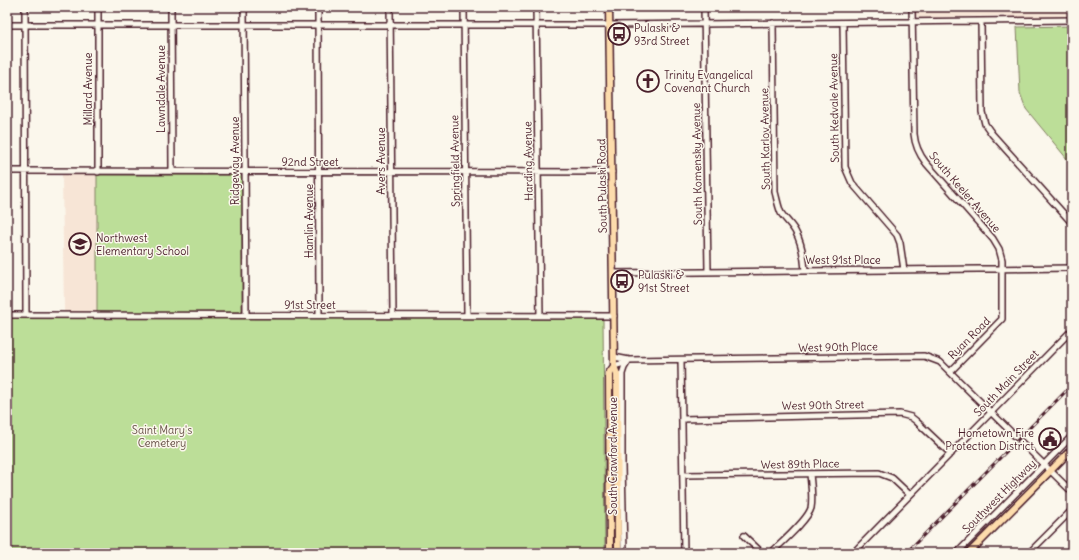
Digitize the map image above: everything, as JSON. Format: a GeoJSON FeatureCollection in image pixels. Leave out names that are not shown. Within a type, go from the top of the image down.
{"type":"FeatureCollection","features":[{"type":"Feature","properties":{"kind":"main road","name":"South Pulaski Road"},"geometry":{"type":"LineString","coordinates":[[609,7],[614,273],[614,366],[617,374],[618,553]]}},
{"type":"Feature","properties":{"kind":"main road","name":"South Pulaski Road"},"geometry":{"type":"LineString","coordinates":[[610,553],[609,373],[614,366]]}},
{"type":"Feature","properties":{"kind":"main road","name":"Southwest Highway"},"geometry":{"type":"LineString","coordinates":[[969,553],[1072,449]]}},
{"type":"Feature","properties":{"kind":"street"},"geometry":{"type":"LineString","coordinates":[[25,7],[26,315]]}},
{"type":"Feature","properties":{"kind":"street","name":"Millard Avenue"},"geometry":{"type":"LineString","coordinates":[[98,7],[98,172]]}},
{"type":"Feature","properties":{"kind":"street","name":"Lawndale Avenue"},"geometry":{"type":"LineString","coordinates":[[171,7],[172,171]]}},
{"type":"Feature","properties":{"kind":"street","name":"Ridgeway Avenue"},"geometry":{"type":"LineString","coordinates":[[244,7],[246,315]]}},
{"type":"Feature","properties":{"kind":"street","name":"Hamlin Avenue"},"geometry":{"type":"LineString","coordinates":[[318,7],[319,315]]}},
{"type":"Feature","properties":{"kind":"street","name":"Avers Avenue"},"geometry":{"type":"LineString","coordinates":[[390,7],[393,316]]}},
{"type":"Feature","properties":{"kind":"street","name":"Springfield Avenue"},"geometry":{"type":"LineString","coordinates":[[464,7],[467,315]]}},
{"type":"Feature","properties":{"kind":"street","name":"Harding Avenue"},"geometry":{"type":"LineString","coordinates":[[536,7],[540,316]]}},
{"type":"Feature","properties":{"kind":"street","name":"South Komensky Avenue"},"geometry":{"type":"LineString","coordinates":[[704,7],[708,272]]}},
{"type":"Feature","properties":{"kind":"street","name":"South Keeler Avenue"},"geometry":{"type":"LineString","coordinates":[[912,7],[914,134],[916,146],[918,152],[926,163],[993,239],[1001,255],[1002,319]]}},
{"type":"Feature","properties":{"kind":"street"},"geometry":{"type":"LineString","coordinates":[[7,25],[610,25],[1072,20]]}},
{"type":"Feature","properties":{"kind":"street"},"geometry":{"type":"LineString","coordinates":[[981,21],[982,112],[985,124],[992,134],[1072,223]]}},
{"type":"Feature","properties":{"kind":"street","name":"South Kedvale Avenue"},"geometry":{"type":"LineString","coordinates":[[843,23],[845,167],[852,183],[897,235],[901,247],[904,270]]}},
{"type":"Feature","properties":{"kind":"street","name":"South Karlov Avenue"},"geometry":{"type":"LineString","coordinates":[[773,24],[775,192],[777,203],[782,213],[800,241],[804,256],[805,270]]}},
{"type":"Feature","properties":{"kind":"street","name":"92nd Street"},"geometry":{"type":"LineString","coordinates":[[7,171],[612,172]]}},
{"type":"Feature","properties":{"kind":"street","name":"West 91st Place"},"geometry":{"type":"LineString","coordinates":[[614,273],[1072,268]]}},
{"type":"Feature","properties":{"kind":"street","name":"91st Street"},"geometry":{"type":"LineString","coordinates":[[7,315],[614,316]]}},
{"type":"Feature","properties":{"kind":"street","name":"Ryan Road"},"geometry":{"type":"LineString","coordinates":[[950,372],[1002,319]]}},
{"type":"Feature","properties":{"kind":"street","name":"South Main Street"},"geometry":{"type":"LineString","coordinates":[[853,553],[1072,330]]}},
{"type":"Feature","properties":{"kind":"street","name":"West 90th Place"},"geometry":{"type":"LineString","coordinates":[[614,356],[629,360],[924,356],[940,362],[1072,492]]}},
{"type":"Feature","properties":{"kind":"street","name":"West 90th Place"},"geometry":{"type":"LineString","coordinates":[[614,366],[629,360]]}},
{"type":"Feature","properties":{"kind":"street","name":"South Crawford Avenue"},"geometry":{"type":"LineString","coordinates":[[624,553],[622,374],[629,360]]}},
{"type":"Feature","properties":{"kind":"street"},"geometry":{"type":"LineString","coordinates":[[682,360],[684,553]]}},
{"type":"Feature","properties":{"kind":"street","name":"West 90th Street"},"geometry":{"type":"LineString","coordinates":[[682,419],[900,414],[911,417],[951,454]]}},
{"type":"Feature","properties":{"kind":"street","name":"Southwest Highway"},"geometry":{"type":"LineString","coordinates":[[957,553],[1072,436]]}},
{"type":"Feature","properties":{"kind":"street","name":"West 89th Place"},"geometry":{"type":"LineString","coordinates":[[683,475],[883,473],[892,478],[910,495]]}},
{"type":"Feature","properties":{"kind":"street"},"geometry":{"type":"LineString","coordinates":[[771,553],[809,513],[811,504],[810,474]]}},
{"type":"Feature","properties":{"kind":"street"},"geometry":{"type":"LineString","coordinates":[[1029,553],[1072,510]]}},
{"type":"Feature","properties":{"kind":"street"},"geometry":{"type":"LineString","coordinates":[[744,536],[762,553]]}},
{"type":"Feature","properties":{"kind":"shaded area"},"geometry":{"type":"Polygon","coordinates":[[[916,7],[1072,7],[1072,17],[1011,19],[1008,16],[920,18],[916,16],[916,7]]]}},
{"type":"Feature","properties":{"kind":"shaded area","name":"Northwest Elementary School"},"geometry":{"type":"Polygon","coordinates":[[[62,175],[97,175],[97,313],[64,312],[62,175]]]}},
{"type":"Feature","properties":{"kind":"green space"},"geometry":{"type":"Polygon","coordinates":[[[1072,26],[1072,165],[1026,109],[1020,93],[1017,27],[1072,26]]]}},
{"type":"Feature","properties":{"kind":"green space"},"geometry":{"type":"Polygon","coordinates":[[[97,175],[240,175],[242,178],[241,312],[97,313],[97,175]]]}},
{"type":"Feature","properties":{"kind":"green space","name":"Saint Mary's Cemetery"},"geometry":{"type":"Polygon","coordinates":[[[7,318],[603,319],[605,553],[7,553],[7,318]]]}},
{"type":"Feature","properties":{"kind":"railway"},"geometry":{"type":"LineString","coordinates":[[906,553],[1072,385]]}},
{"type":"Feature","properties":{"kind":"place","name":"Pulaski & 93rd Street"},"geometry":{"type":"Point","coordinates":[619,34]}},
{"type":"Feature","properties":{"kind":"place","name":"Trinity Evangelical Covenant Church"},"geometry":{"type":"Point","coordinates":[648,81]}},
{"type":"Feature","properties":{"kind":"place","name":"Northwest Elementary School"},"geometry":{"type":"Point","coordinates":[80,244]}},
{"type":"Feature","properties":{"kind":"place","name":"Pulaski & 91st Street"},"geometry":{"type":"Point","coordinates":[622,281]}},
{"type":"Feature","properties":{"kind":"place","name":"Hometown Fire Protection District"},"geometry":{"type":"Point","coordinates":[1050,439]}}]}
